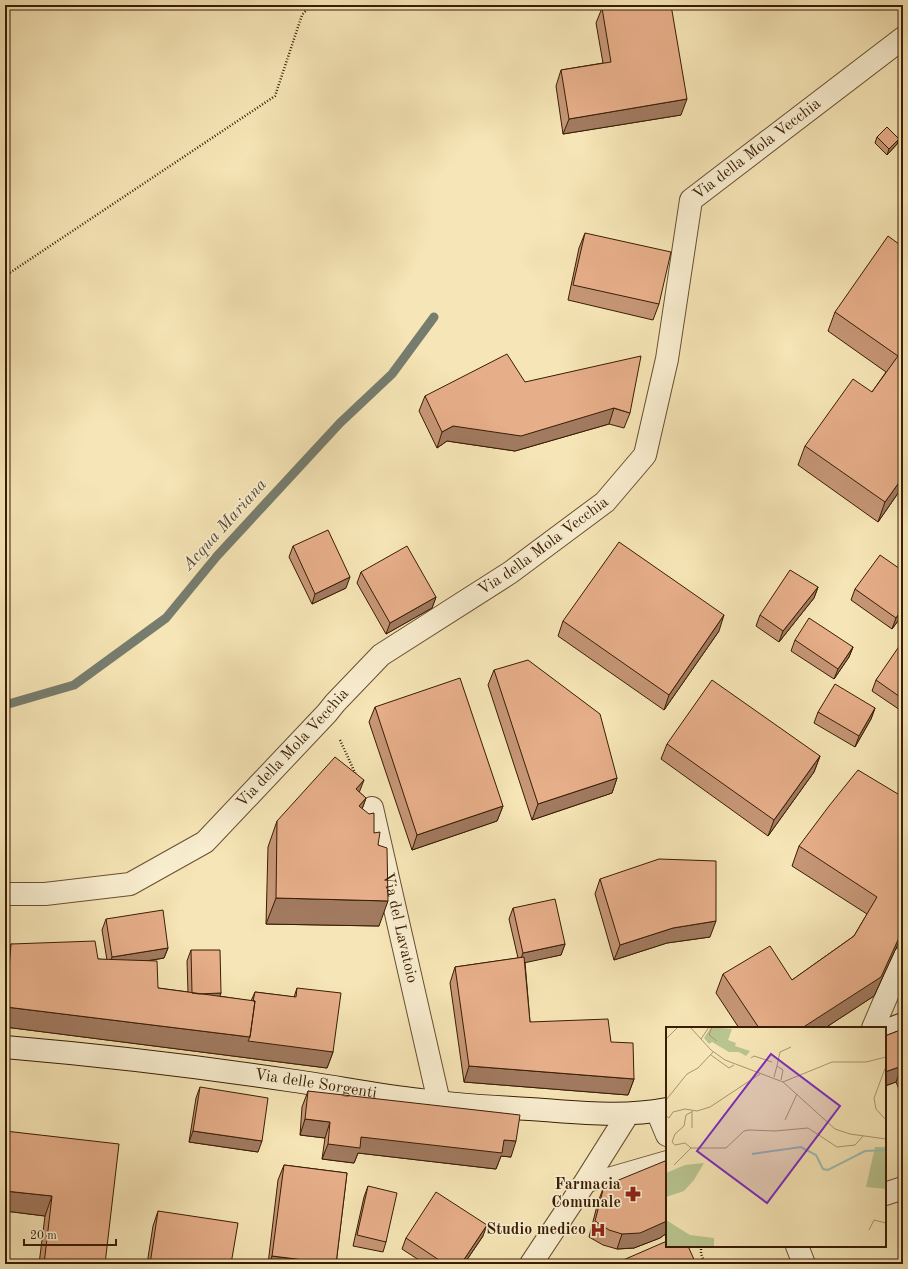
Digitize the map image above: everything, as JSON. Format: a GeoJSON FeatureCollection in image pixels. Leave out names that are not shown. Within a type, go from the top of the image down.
{"type":"FeatureCollection","features":[{"type":"Feature","properties":{"kind":"street","name":"Via della Mola Vecchia"},"geometry":{"type":"LineString","coordinates":[[5,894],[45,894],[130,884],[205,842],[381,655],[511,572],[605,502],[645,455],[667,358],[691,200],[903,38]]}},
{"type":"Feature","properties":{"kind":"street","name":"Via del Lavatoio"},"geometry":{"type":"LineString","coordinates":[[372,808],[439,1102]]}},
{"type":"Feature","properties":{"kind":"street"},"geometry":{"type":"LineString","coordinates":[[873,1027],[903,958]]}},
{"type":"Feature","properties":{"kind":"street"},"geometry":{"type":"LineString","coordinates":[[886,1031],[903,1024]]}},
{"type":"Feature","properties":{"kind":"street","name":"Via delle Sorgenti"},"geometry":{"type":"LineString","coordinates":[[5,1047],[167,1064],[439,1102],[628,1114],[662,1110]]}},
{"type":"Feature","properties":{"kind":"street"},"geometry":{"type":"LineString","coordinates":[[662,1110],[666,1130]]}},
{"type":"Feature","properties":{"kind":"street"},"geometry":{"type":"LineString","coordinates":[[531,1264],[628,1114]]}},
{"type":"Feature","properties":{"kind":"street"},"geometry":{"type":"LineString","coordinates":[[886,1194],[903,1188]]}},
{"type":"Feature","properties":{"kind":"street"},"geometry":{"type":"LineString","coordinates":[[797,1247],[804,1264]]}},
{"type":"Feature","properties":{"kind":"lane"},"geometry":{"type":"LineString","coordinates":[[584,1184],[666,1160]]}},
{"type":"Feature","properties":{"kind":"path"},"geometry":{"type":"LineString","coordinates":[[5,276],[275,96],[302,15],[311,5]]}},
{"type":"Feature","properties":{"kind":"path"},"geometry":{"type":"LineString","coordinates":[[327,714],[372,808]]}},
{"type":"Feature","properties":{"kind":"path"},"geometry":{"type":"LineString","coordinates":[[701,1247],[705,1264]]}},
{"type":"Feature","properties":{"kind":"building"},"geometry":{"type":"Polygon","coordinates":[[[619,5],[671,5],[687,99],[569,119],[561,70],[611,62],[602,8],[619,5]]]}},
{"type":"Feature","properties":{"kind":"building"},"geometry":{"type":"Polygon","coordinates":[[[887,127],[899,139],[889,149],[877,137],[887,127]]]}},
{"type":"Feature","properties":{"kind":"building"},"geometry":{"type":"Polygon","coordinates":[[[585,233],[671,252],[659,304],[573,285],[585,233]]]}},
{"type":"Feature","properties":{"kind":"building"},"geometry":{"type":"Polygon","coordinates":[[[888,236],[903,247],[903,477],[885,502],[805,446],[853,379],[872,392],[898,356],[835,312],[888,236]]]}},
{"type":"Feature","properties":{"kind":"building"},"geometry":{"type":"Polygon","coordinates":[[[507,354],[525,382],[641,356],[630,413],[614,408],[521,436],[453,426],[442,432],[425,396],[507,354]]]}},
{"type":"Feature","properties":{"kind":"building"},"geometry":{"type":"Polygon","coordinates":[[[328,530],[350,577],[315,594],[293,546],[328,530]]]}},
{"type":"Feature","properties":{"kind":"building"},"geometry":{"type":"Polygon","coordinates":[[[619,542],[724,615],[669,695],[563,621],[619,542]]]}},
{"type":"Feature","properties":{"kind":"building"},"geometry":{"type":"Polygon","coordinates":[[[407,546],[436,597],[390,623],[361,572],[407,546]]]}},
{"type":"Feature","properties":{"kind":"building"},"geometry":{"type":"Polygon","coordinates":[[[880,555],[903,571],[903,608],[896,618],[855,589],[880,555]]]}},
{"type":"Feature","properties":{"kind":"building"},"geometry":{"type":"Polygon","coordinates":[[[790,570],[818,587],[783,631],[760,615],[790,570]]]}},
{"type":"Feature","properties":{"kind":"building"},"geometry":{"type":"Polygon","coordinates":[[[809,618],[853,647],[838,669],[795,640],[809,618]]]}},
{"type":"Feature","properties":{"kind":"building"},"geometry":{"type":"Polygon","coordinates":[[[900,645],[903,647],[903,699],[876,680],[900,645]]]}},
{"type":"Feature","properties":{"kind":"building"},"geometry":{"type":"Polygon","coordinates":[[[528,660],[600,714],[617,778],[538,804],[494,670],[528,660]]]}},
{"type":"Feature","properties":{"kind":"building"},"geometry":{"type":"Polygon","coordinates":[[[460,678],[503,806],[417,835],[375,707],[460,678]]]}},
{"type":"Feature","properties":{"kind":"building"},"geometry":{"type":"Polygon","coordinates":[[[712,680],[820,756],[774,820],[667,744],[712,680]]]}},
{"type":"Feature","properties":{"kind":"building"},"geometry":{"type":"Polygon","coordinates":[[[835,684],[875,708],[859,736],[818,712],[835,684]]]}},
{"type":"Feature","properties":{"kind":"building"},"geometry":{"type":"Polygon","coordinates":[[[335,757],[364,780],[356,789],[366,798],[359,806],[369,814],[374,813],[374,833],[380,832],[378,845],[387,848],[388,901],[276,898],[277,821],[335,757]]]}},
{"type":"Feature","properties":{"kind":"building"},"geometry":{"type":"Polygon","coordinates":[[[858,770],[903,797],[903,929],[881,977],[804,1027],[758,1027],[723,974],[770,946],[792,980],[854,936],[877,897],[799,846],[858,770]]]}},
{"type":"Feature","properties":{"kind":"building"},"geometry":{"type":"Polygon","coordinates":[[[659,859],[716,861],[716,921],[673,928],[620,945],[600,879],[659,859]]]}},
{"type":"Feature","properties":{"kind":"building"},"geometry":{"type":"Polygon","coordinates":[[[555,899],[565,944],[523,953],[513,908],[555,899]]]}},
{"type":"Feature","properties":{"kind":"building"},"geometry":{"type":"Polygon","coordinates":[[[163,910],[168,948],[112,957],[106,919],[163,910]]]}},
{"type":"Feature","properties":{"kind":"building"},"geometry":{"type":"Polygon","coordinates":[[[95,941],[98,959],[157,961],[158,988],[255,1001],[250,1037],[6,1007],[11,944],[95,941]]]}},
{"type":"Feature","properties":{"kind":"building"},"geometry":{"type":"Polygon","coordinates":[[[191,950],[220,950],[221,993],[192,993],[191,950]]]}},
{"type":"Feature","properties":{"kind":"building"},"geometry":{"type":"Polygon","coordinates":[[[524,957],[530,1022],[608,1019],[611,1042],[633,1043],[634,1079],[469,1066],[455,967],[524,957]]]}},
{"type":"Feature","properties":{"kind":"building"},"geometry":{"type":"Polygon","coordinates":[[[297,988],[341,993],[333,1052],[248,1041],[250,1037],[255,992],[296,997],[297,988]]]}},
{"type":"Feature","properties":{"kind":"building"},"geometry":{"type":"Polygon","coordinates":[[[903,1029],[903,1069],[902,1066],[886,1072],[886,1036],[903,1029]]]}},
{"type":"Feature","properties":{"kind":"building"},"geometry":{"type":"Polygon","coordinates":[[[200,1087],[268,1098],[262,1141],[193,1131],[200,1087]]]}},
{"type":"Feature","properties":{"kind":"building"},"geometry":{"type":"Polygon","coordinates":[[[308,1091],[520,1115],[516,1141],[504,1140],[502,1153],[361,1137],[360,1148],[328,1144],[330,1122],[305,1119],[308,1091]]]}},
{"type":"Feature","properties":{"kind":"building"},"geometry":{"type":"Polygon","coordinates":[[[5,1131],[119,1144],[105,1264],[44,1264],[52,1196],[5,1191],[5,1131]]]}},
{"type":"Feature","properties":{"kind":"building"},"geometry":{"type":"Polygon","coordinates":[[[665,1161],[666,1221],[640,1233],[622,1234],[609,1230],[595,1221],[604,1186],[665,1161]]]}},
{"type":"Feature","properties":{"kind":"building"},"geometry":{"type":"Polygon","coordinates":[[[284,1165],[347,1173],[336,1264],[272,1256],[284,1165]]]}},
{"type":"Feature","properties":{"kind":"building"},"geometry":{"type":"Polygon","coordinates":[[[368,1186],[397,1193],[386,1242],[357,1235],[368,1186]]]}},
{"type":"Feature","properties":{"kind":"building"},"geometry":{"type":"Polygon","coordinates":[[[436,1192],[487,1225],[461,1264],[445,1264],[406,1238],[436,1192]]]}},
{"type":"Feature","properties":{"kind":"building"},"geometry":{"type":"Polygon","coordinates":[[[158,1211],[238,1223],[231,1264],[150,1264],[158,1211]]]}},
{"type":"Feature","properties":{"kind":"building"},"geometry":{"type":"Polygon","coordinates":[[[666,1241],[666,1247],[688,1247],[696,1264],[614,1264],[666,1241]]]}},
{"type":"Feature","properties":{"kind":"waterway","name":"Acqua Mariana"},"geometry":{"type":"LineString","coordinates":[[5,705],[74,685],[166,618],[217,556],[340,423],[392,374],[434,317]]}},
{"type":"Feature","properties":{"kind":"place","name":"Farmacia Comunale"},"geometry":{"type":"Point","coordinates":[633,1194]}},
{"type":"Feature","properties":{"kind":"place","name":"Studio medico"},"geometry":{"type":"Point","coordinates":[598,1230]}}]}
